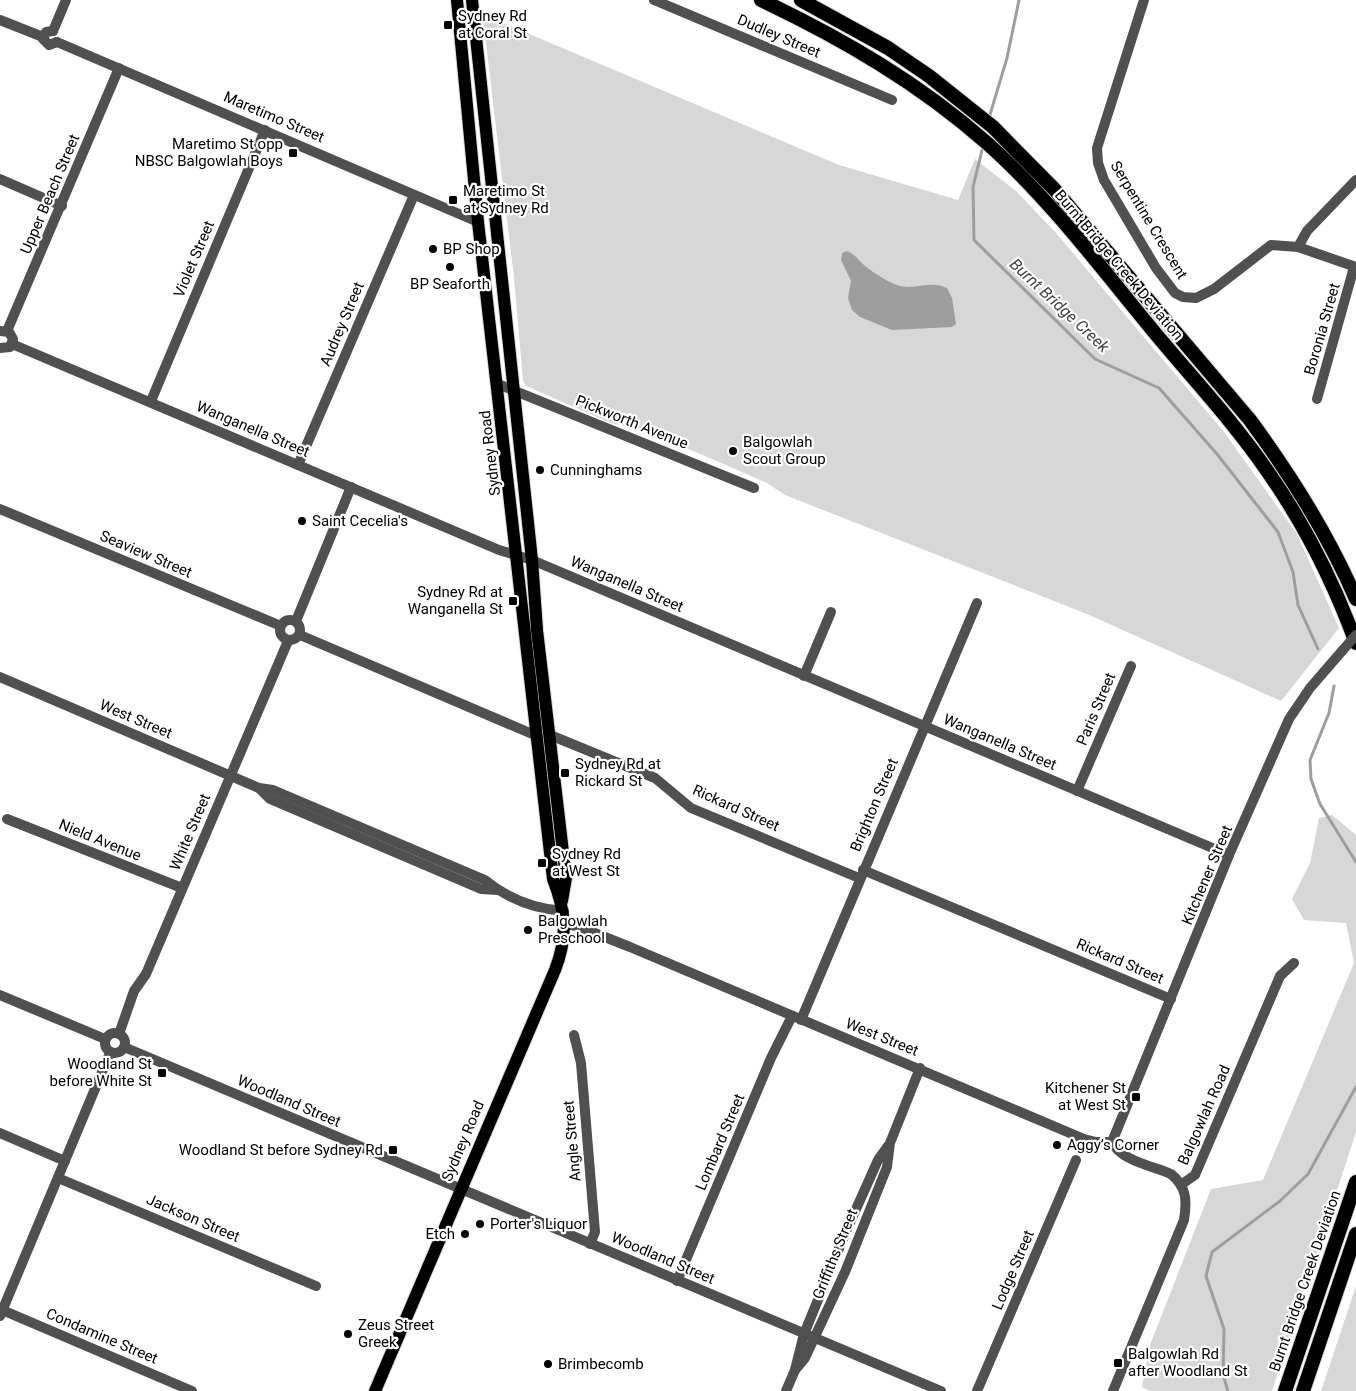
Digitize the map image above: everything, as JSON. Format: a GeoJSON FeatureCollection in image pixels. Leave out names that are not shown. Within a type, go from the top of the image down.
{"type":"FeatureCollection","features":[{"type":"Feature","properties":{"kind":"highway","name":"Burnt Bridge Creek Deviation"},"geometry":{"type":"LineString","coordinates":[[761,0],[817,27],[890,68],[983,141],[1050,209],[1250,446],[1306,533],[1330,580],[1356,643]]}},
{"type":"Feature","properties":{"kind":"highway","name":"Burnt Bridge Creek Deviation"},"geometry":{"type":"LineString","coordinates":[[800,0],[888,48],[929,76],[987,123],[1055,190],[1250,420],[1283,465],[1323,528],[1356,598]]}},
{"type":"Feature","properties":{"kind":"highway","name":"Burnt Bridge Creek Deviation"},"geometry":{"type":"LineString","coordinates":[[1285,1391],[1356,1182]]}},
{"type":"Feature","properties":{"kind":"highway"},"geometry":{"type":"LineString","coordinates":[[1303,1391],[1356,1234]]}},
{"type":"Feature","properties":{"kind":"main road","name":"Sydney Road"},"geometry":{"type":"LineString","coordinates":[[457,0],[478,222],[517,554],[543,736]]}},
{"type":"Feature","properties":{"kind":"main road","name":"Sydney Road"},"geometry":{"type":"LineString","coordinates":[[375,1391],[558,961],[563,912],[553,879],[532,560],[512,389],[472,0]]}},
{"type":"Feature","properties":{"kind":"main road"},"geometry":{"type":"LineString","coordinates":[[478,222],[496,220]]}},
{"type":"Feature","properties":{"kind":"street"},"geometry":{"type":"LineString","coordinates":[[53,31],[66,0]]}},
{"type":"Feature","properties":{"kind":"street","name":"Dudley Street"},"geometry":{"type":"LineString","coordinates":[[654,0],[892,100]]}},
{"type":"Feature","properties":{"kind":"street","name":"Serpentine Crescent"},"geometry":{"type":"LineString","coordinates":[[1144,0],[1104,122],[1096,156],[1104,180],[1156,268],[1175,293],[1183,297],[1196,298],[1214,289],[1271,245],[1284,244],[1298,247],[1355,267]]}},
{"type":"Feature","properties":{"kind":"street"},"geometry":{"type":"LineString","coordinates":[[0,20],[43,37],[45,43],[50,45],[57,42],[58,37],[53,31]]}},
{"type":"Feature","properties":{"kind":"street"},"geometry":{"type":"LineString","coordinates":[[43,37],[48,31],[53,31]]}},
{"type":"Feature","properties":{"kind":"street","name":"Maretimo Street"},"geometry":{"type":"LineString","coordinates":[[57,42],[478,222]]}},
{"type":"Feature","properties":{"kind":"street","name":"Upper Beach Street"},"geometry":{"type":"LineString","coordinates":[[4,331],[62,206],[119,68]]}},
{"type":"Feature","properties":{"kind":"street","name":"Violet Street"},"geometry":{"type":"LineString","coordinates":[[151,401],[265,130]]}},
{"type":"Feature","properties":{"kind":"street"},"geometry":{"type":"LineString","coordinates":[[0,179],[62,206]]}},
{"type":"Feature","properties":{"kind":"street"},"geometry":{"type":"LineString","coordinates":[[1298,247],[1307,231],[1356,180]]}},
{"type":"Feature","properties":{"kind":"street","name":"Audrey Street"},"geometry":{"type":"LineString","coordinates":[[298,465],[414,195]]}},
{"type":"Feature","properties":{"kind":"street","name":"Boronia Street"},"geometry":{"type":"LineString","coordinates":[[1317,399],[1355,267]]}},
{"type":"Feature","properties":{"kind":"street"},"geometry":{"type":"LineString","coordinates":[[0,350],[7,349],[12,344],[12,336],[4,331]]}},
{"type":"Feature","properties":{"kind":"street","name":"Wanganella Street"},"geometry":{"type":"LineString","coordinates":[[12,344],[151,401],[499,550],[532,560],[1229,855]]}},
{"type":"Feature","properties":{"kind":"street","name":"Pickworth Avenue"},"geometry":{"type":"LineString","coordinates":[[498,384],[754,488]]}},
{"type":"Feature","properties":{"kind":"street"},"geometry":{"type":"LineString","coordinates":[[296,621],[351,487]]}},
{"type":"Feature","properties":{"kind":"street","name":"Seaview Street"},"geometry":{"type":"LineString","coordinates":[[0,509],[281,626]]}},
{"type":"Feature","properties":{"kind":"street","name":"Brighton Street"},"geometry":{"type":"LineString","coordinates":[[796,1018],[861,874],[977,603]]}},
{"type":"Feature","properties":{"kind":"street"},"geometry":{"type":"LineString","coordinates":[[804,676],[831,612]]}},
{"type":"Feature","properties":{"kind":"street"},"geometry":{"type":"LineString","coordinates":[[287,620],[296,621],[301,629],[300,635],[295,640],[288,640],[280,634],[281,626],[287,620]]}},
{"type":"Feature","properties":{"kind":"street"},"geometry":{"type":"LineString","coordinates":[[300,635],[543,736]]}},
{"type":"Feature","properties":{"kind":"street","name":"Kitchener Street"},"geometry":{"type":"LineString","coordinates":[[1112,1142],[1229,855],[1289,719],[1310,688],[1356,635]]}},
{"type":"Feature","properties":{"kind":"street","name":"White Street"},"geometry":{"type":"LineString","coordinates":[[119,1034],[134,991],[146,974],[288,640]]}},
{"type":"Feature","properties":{"kind":"street","name":"Paris Street"},"geometry":{"type":"LineString","coordinates":[[1078,791],[1131,666]]}},
{"type":"Feature","properties":{"kind":"street","name":"West Street"},"geometry":{"type":"LineString","coordinates":[[0,677],[259,788],[273,790],[485,880],[498,890],[537,907],[563,912],[577,926],[920,1068],[1090,1141],[1112,1142]]}},
{"type":"Feature","properties":{"kind":"street","name":"Rickard Street"},"geometry":{"type":"LineString","coordinates":[[543,736],[655,778],[691,808],[861,874],[1171,999]]}},
{"type":"Feature","properties":{"kind":"street","name":"Nield Avenue"},"geometry":{"type":"LineString","coordinates":[[7,819],[182,888]]}},
{"type":"Feature","properties":{"kind":"street","name":"Balgowlah Road"},"geometry":{"type":"LineString","coordinates":[[1113,1391],[1184,1220],[1187,1205],[1182,1184],[1195,1175],[1280,976],[1294,964]]}},
{"type":"Feature","properties":{"kind":"street"},"geometry":{"type":"LineString","coordinates":[[0,995],[105,1039]]}},
{"type":"Feature","properties":{"kind":"street","name":"Lombard Street"},"geometry":{"type":"LineString","coordinates":[[677,1281],[771,1058],[796,1018]]}},
{"type":"Feature","properties":{"kind":"street"},"geometry":{"type":"LineString","coordinates":[[112,1033],[119,1034],[124,1038],[124,1047],[118,1053],[110,1053],[105,1046],[105,1039],[112,1033]]}},
{"type":"Feature","properties":{"kind":"street","name":"Angle Street"},"geometry":{"type":"LineString","coordinates":[[574,1035],[581,1063],[595,1232],[590,1244]]}},
{"type":"Feature","properties":{"kind":"street","name":"Woodland Street"},"geometry":{"type":"LineString","coordinates":[[124,1047],[941,1391]]}},
{"type":"Feature","properties":{"kind":"street"},"geometry":{"type":"LineString","coordinates":[[1,1312],[110,1053]]}},
{"type":"Feature","properties":{"kind":"street","name":"Griffiths Street"},"geometry":{"type":"LineString","coordinates":[[786,1391],[795,1370],[804,1334],[878,1160],[890,1143],[920,1068]]}},
{"type":"Feature","properties":{"kind":"street"},"geometry":{"type":"LineString","coordinates":[[0,1133],[65,1161]]}},
{"type":"Feature","properties":{"kind":"street"},"geometry":{"type":"LineString","coordinates":[[1112,1142],[1119,1152],[1171,1174],[1182,1184]]}},
{"type":"Feature","properties":{"kind":"street","name":"Griffiths Street"},"geometry":{"type":"LineString","coordinates":[[795,1370],[805,1358],[845,1272],[887,1167],[890,1143]]}},
{"type":"Feature","properties":{"kind":"street","name":"Lodge Street"},"geometry":{"type":"LineString","coordinates":[[977,1391],[1076,1160]]}},
{"type":"Feature","properties":{"kind":"street","name":"Jackson Street"},"geometry":{"type":"LineString","coordinates":[[58,1178],[316,1286]]}},
{"type":"Feature","properties":{"kind":"street","name":"Condamine Street"},"geometry":{"type":"LineString","coordinates":[[1,1312],[192,1391]]}},
{"type":"Feature","properties":{"kind":"shaded area"},"geometry":{"type":"Polygon","coordinates":[[[489,17],[839,165],[958,200],[975,159],[1016,191],[1056,233],[1224,432],[1297,534],[1339,628],[1281,701],[1087,614],[785,495],[767,483],[649,432],[611,423],[526,386],[523,381],[514,278],[483,18],[489,17]]]}},
{"type":"Feature","properties":{"kind":"shaded area"},"geometry":{"type":"Polygon","coordinates":[[[847,251],[873,272],[896,285],[912,287],[935,285],[947,288],[952,298],[956,324],[952,327],[892,330],[860,317],[852,310],[848,298],[851,281],[841,260],[842,253],[847,251]]]}},
{"type":"Feature","properties":{"kind":"shaded area"},"geometry":{"type":"Polygon","coordinates":[[[1332,815],[1356,835],[1356,1132],[1272,1391],[1150,1391],[1142,1387],[1150,1345],[1211,1189],[1263,1180],[1354,963],[1346,923],[1304,920],[1292,899],[1310,863],[1319,818],[1332,815]]]}},
{"type":"Feature","properties":{"kind":"shaded area"},"geometry":{"type":"Polygon","coordinates":[[[1356,1286],[1356,1391],[1321,1391],[1356,1286]]]}},
{"type":"Feature","properties":{"kind":"waterway","name":"Burnt Bridge Creek"},"geometry":{"type":"LineString","coordinates":[[989,118],[1007,58],[1019,0]]}},
{"type":"Feature","properties":{"kind":"waterway","name":"Burnt Bridge Creek"},"geometry":{"type":"LineString","coordinates":[[983,146],[973,187],[974,240],[1095,359],[1159,388],[1217,454],[1278,532],[1293,572],[1298,605],[1318,649]]}},
{"type":"Feature","properties":{"kind":"waterway","name":"Burnt Bridge Creek"},"geometry":{"type":"LineString","coordinates":[[1334,686],[1329,713],[1310,760],[1311,779],[1320,804],[1356,862]]}},
{"type":"Feature","properties":{"kind":"waterway","name":"Burnt Bridge Creek"},"geometry":{"type":"LineString","coordinates":[[1228,1391],[1223,1375],[1224,1329],[1206,1276],[1212,1252],[1280,1201],[1308,1174],[1356,1087]]}},
{"type":"Feature","properties":{"kind":"place","name":"Sydney Rd at Coral St"},"geometry":{"type":"Point","coordinates":[448,25]}},
{"type":"Feature","properties":{"kind":"place","name":"Maretimo St opp NBSC Balgowlah Boys"},"geometry":{"type":"Point","coordinates":[293,153]}},
{"type":"Feature","properties":{"kind":"place","name":"Maretimo St at Sydney Rd"},"geometry":{"type":"Point","coordinates":[453,200]}},
{"type":"Feature","properties":{"kind":"place","name":"BP Shop"},"geometry":{"type":"Point","coordinates":[433,249]}},
{"type":"Feature","properties":{"kind":"place","name":"BP Seaforth"},"geometry":{"type":"Point","coordinates":[450,267]}},
{"type":"Feature","properties":{"kind":"place","name":"Balgowlah Scout Group"},"geometry":{"type":"Point","coordinates":[733,451]}},
{"type":"Feature","properties":{"kind":"place","name":"Cunninghams"},"geometry":{"type":"Point","coordinates":[540,470]}},
{"type":"Feature","properties":{"kind":"place","name":"Saint Cecelia's"},"geometry":{"type":"Point","coordinates":[302,521]}},
{"type":"Feature","properties":{"kind":"place","name":"Sydney Rd at Wanganella St"},"geometry":{"type":"Point","coordinates":[513,601]}},
{"type":"Feature","properties":{"kind":"place","name":"Sydney Rd at Rickard St"},"geometry":{"type":"Point","coordinates":[565,773]}},
{"type":"Feature","properties":{"kind":"place","name":"Sydney Rd at West St"},"geometry":{"type":"Point","coordinates":[542,863]}},
{"type":"Feature","properties":{"kind":"place","name":"Balgowlah Preschool"},"geometry":{"type":"Point","coordinates":[528,930]}},
{"type":"Feature","properties":{"kind":"place","name":"Woodland St before White St"},"geometry":{"type":"Point","coordinates":[162,1073]}},
{"type":"Feature","properties":{"kind":"place","name":"Kitchener St at West St"},"geometry":{"type":"Point","coordinates":[1136,1097]}},
{"type":"Feature","properties":{"kind":"place","name":"Aggy’s Corner"},"geometry":{"type":"Point","coordinates":[1057,1145]}},
{"type":"Feature","properties":{"kind":"place","name":"Woodland St before Sydney Rd"},"geometry":{"type":"Point","coordinates":[393,1150]}},
{"type":"Feature","properties":{"kind":"place","name":"Porter's Liquor"},"geometry":{"type":"Point","coordinates":[480,1224]}},
{"type":"Feature","properties":{"kind":"place","name":"Etch"},"geometry":{"type":"Point","coordinates":[465,1234]}},
{"type":"Feature","properties":{"kind":"place","name":"Zeus Street Greek"},"geometry":{"type":"Point","coordinates":[348,1334]}},
{"type":"Feature","properties":{"kind":"place","name":"Balgowlah Rd after Woodland St"},"geometry":{"type":"Point","coordinates":[1118,1363]}},
{"type":"Feature","properties":{"kind":"place","name":"Brimbecomb"},"geometry":{"type":"Point","coordinates":[548,1364]}}]}
